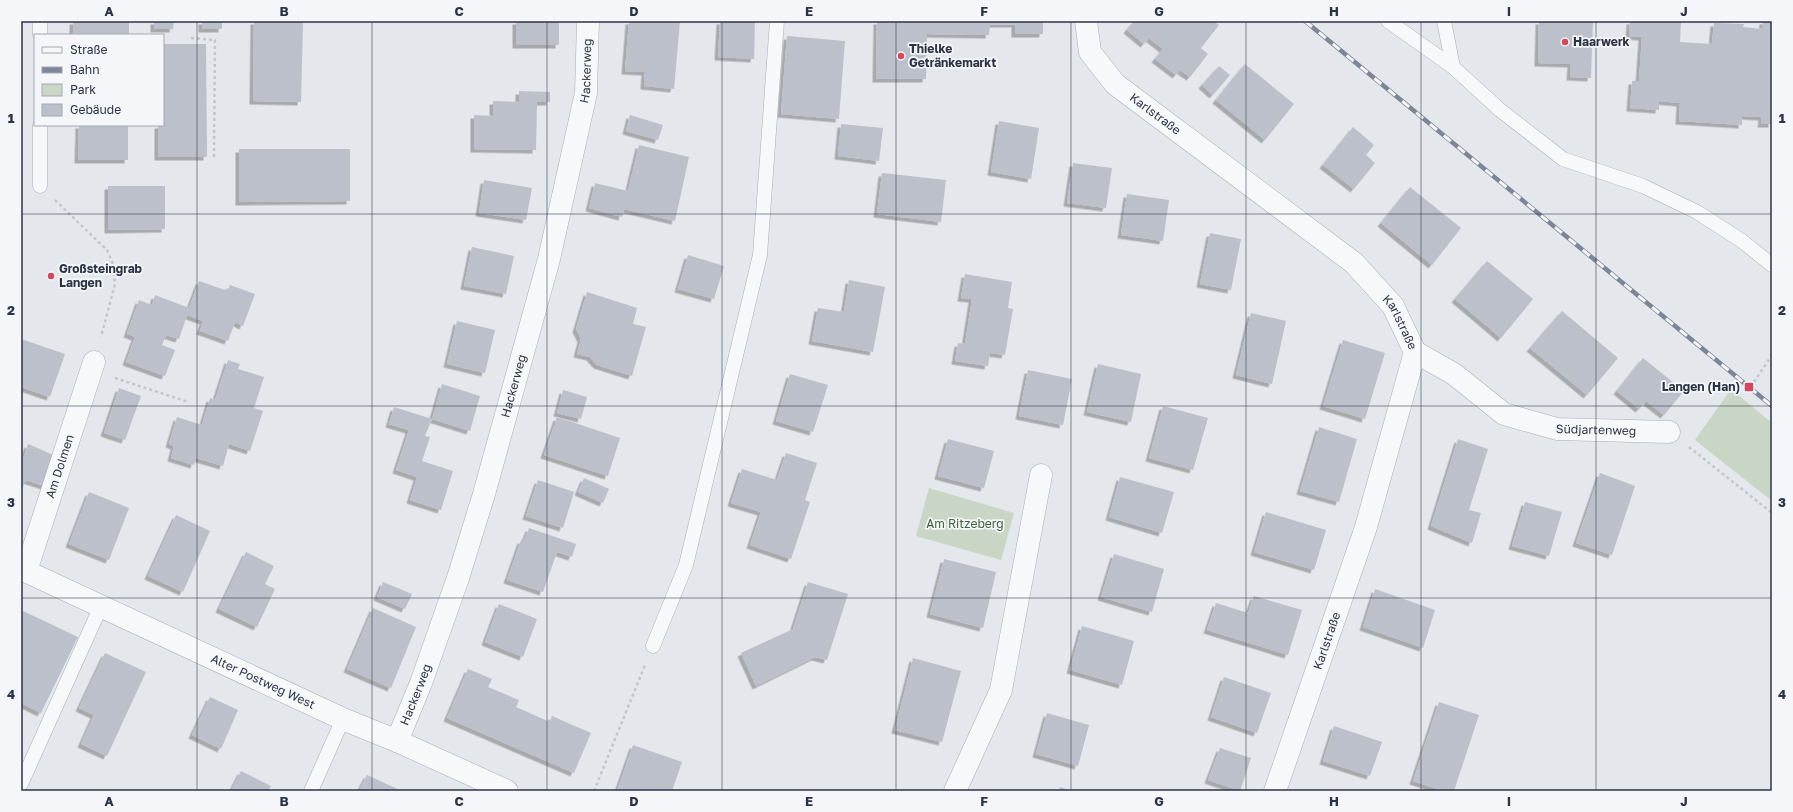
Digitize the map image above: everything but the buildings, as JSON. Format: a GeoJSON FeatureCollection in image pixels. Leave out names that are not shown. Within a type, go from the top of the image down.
{"type":"FeatureCollection","features":[{"type":"Feature","properties":{"kind":"street","name":"Hackerweg"},"geometry":{"type":"LineString","coordinates":[[397,741],[421,683],[460,570],[484,494],[549,259],[586,93],[588,21]]}},
{"type":"Feature","properties":{"kind":"street","name":"Karlstraße"},"geometry":{"type":"LineString","coordinates":[[1086,21],[1090,52],[1114,84],[1354,263],[1393,306],[1415,352],[1366,527],[1275,791]]}},
{"type":"Feature","properties":{"kind":"street","name":"Südjartenweg"},"geometry":{"type":"LineString","coordinates":[[1415,352],[1454,374],[1504,414],[1557,429],[1669,432]]}},
{"type":"Feature","properties":{"kind":"street","name":"Am Dolmen"},"geometry":{"type":"LineString","coordinates":[[24,570],[93,366]]}},
{"type":"Feature","properties":{"kind":"street"},"geometry":{"type":"LineString","coordinates":[[955,791],[1001,690],[1041,474]]}},
{"type":"Feature","properties":{"kind":"street","name":"Alter Postweg West"},"geometry":{"type":"LineString","coordinates":[[24,570],[343,719],[397,741],[507,791]]}},
{"type":"Feature","properties":{"kind":"lane"},"geometry":{"type":"LineString","coordinates":[[40,21],[40,34]]}},
{"type":"Feature","properties":{"kind":"lane"},"geometry":{"type":"LineString","coordinates":[[653,646],[686,565],[760,255],[777,21]]}},
{"type":"Feature","properties":{"kind":"lane"},"geometry":{"type":"LineString","coordinates":[[1388,21],[1453,67],[1500,110],[1563,159],[1643,186],[1697,212],[1742,241],[1772,265]]}},
{"type":"Feature","properties":{"kind":"lane"},"geometry":{"type":"LineString","coordinates":[[1444,21],[1453,67]]}},
{"type":"Feature","properties":{"kind":"lane"},"geometry":{"type":"LineString","coordinates":[[40,126],[40,186]]}},
{"type":"Feature","properties":{"kind":"lane"},"geometry":{"type":"LineString","coordinates":[[21,784],[101,606]]}},
{"type":"Feature","properties":{"kind":"lane"},"geometry":{"type":"LineString","coordinates":[[311,791],[343,719]]}},
{"type":"Feature","properties":{"kind":"path"},"geometry":{"type":"LineString","coordinates":[[191,38],[215,40],[214,157]]}},
{"type":"Feature","properties":{"kind":"path"},"geometry":{"type":"LineString","coordinates":[[40,186],[107,250],[113,264],[115,284],[93,366],[188,402]]}},
{"type":"Feature","properties":{"kind":"path"},"geometry":{"type":"LineString","coordinates":[[1754,382],[1772,355]]}},
{"type":"Feature","properties":{"kind":"path"},"geometry":{"type":"LineString","coordinates":[[1669,432],[1772,513]]}},
{"type":"Feature","properties":{"kind":"path"},"geometry":{"type":"LineString","coordinates":[[594,791],[653,646]]}},
{"type":"Feature","properties":{"kind":"green space"},"geometry":{"type":"Polygon","coordinates":[[[1731,389],[1772,423],[1772,501],[1695,440],[1731,389]]]}},
{"type":"Feature","properties":{"kind":"green space","name":"Am Ritzeberg"},"geometry":{"type":"Polygon","coordinates":[[[929,488],[1014,513],[1001,560],[916,536],[929,488]]]}},
{"type":"Feature","properties":{"kind":"railway"},"geometry":{"type":"LineString","coordinates":[[1305,21],[1772,406]]}},
{"type":"Feature","properties":{"kind":"place","name":"Haarwerk"},"geometry":{"type":"Point","coordinates":[1565,42]}},
{"type":"Feature","properties":{"kind":"place","name":"Thielke Getränkemarkt"},"geometry":{"type":"Point","coordinates":[901,56]}},
{"type":"Feature","properties":{"kind":"place","name":"Großsteingrab Langen"},"geometry":{"type":"Point","coordinates":[51,276]}},
{"type":"Feature","properties":{"kind":"place","name":"Langen (Han)"},"geometry":{"type":"Point","coordinates":[1749,387]}}]}
